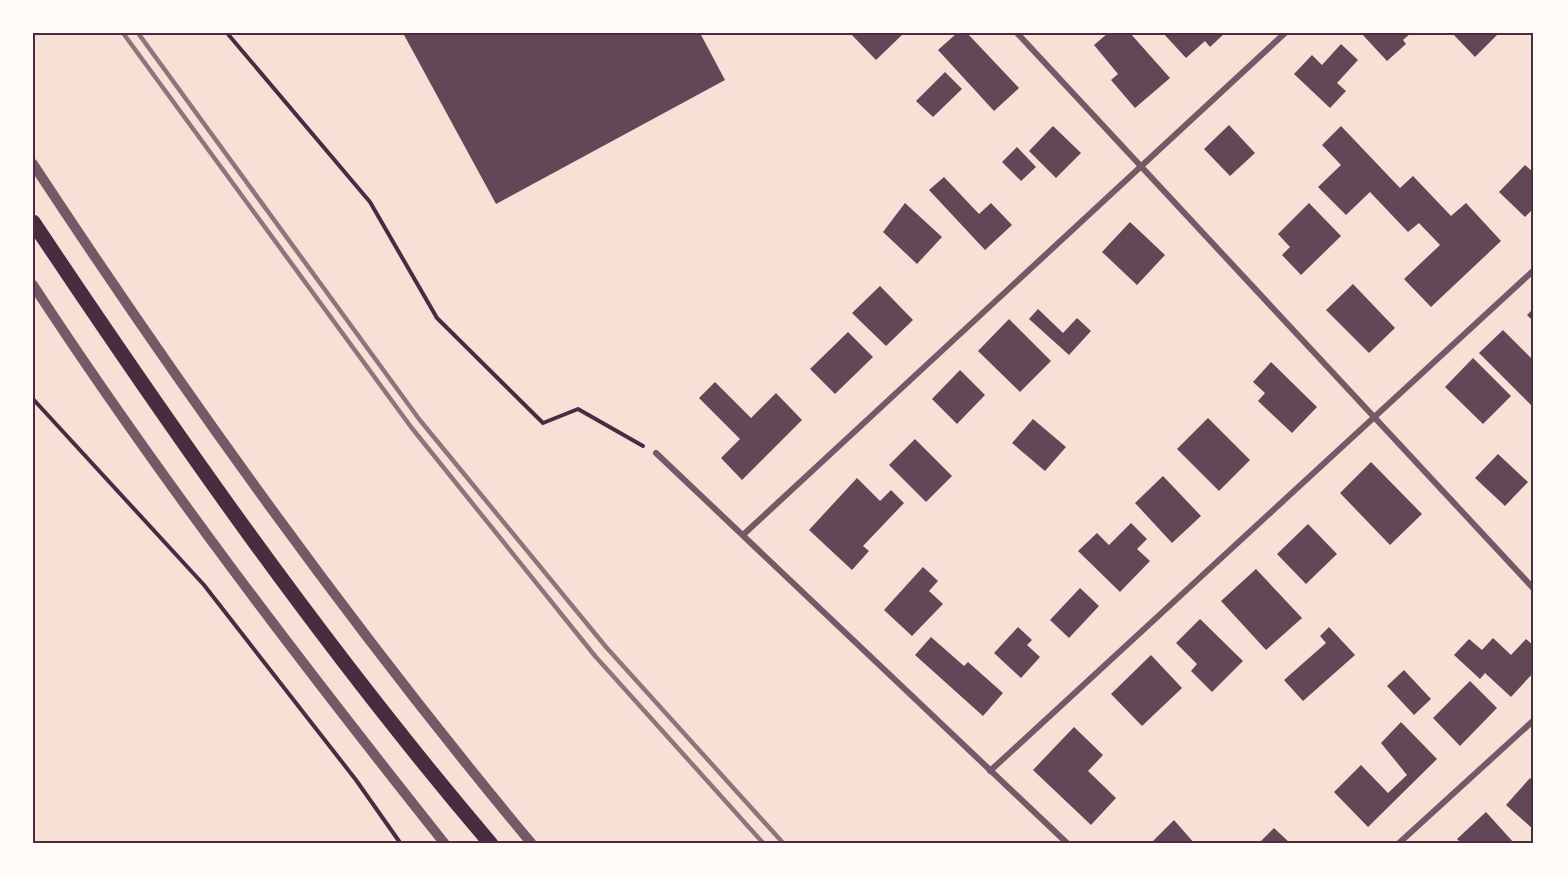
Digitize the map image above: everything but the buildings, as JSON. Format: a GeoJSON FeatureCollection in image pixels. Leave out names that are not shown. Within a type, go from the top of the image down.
{"type":"FeatureCollection","features":[{"type":"Feature","properties":{"kind":"main road"},"geometry":{"type":"LineString","coordinates":[[33,222],[120,352],[278,575],[491,844]]}},
{"type":"Feature","properties":{"kind":"street"},"geometry":{"type":"LineString","coordinates":[[1017,33],[1140,168],[1534,589]]}},
{"type":"Feature","properties":{"kind":"street"},"geometry":{"type":"LineString","coordinates":[[744,534],[1285,33]]}},
{"type":"Feature","properties":{"kind":"street"},"geometry":{"type":"LineString","coordinates":[[33,164],[135,318],[389,666],[532,844]]}},
{"type":"Feature","properties":{"kind":"street"},"geometry":{"type":"LineString","coordinates":[[990,771],[1534,270]]}},
{"type":"Feature","properties":{"kind":"street"},"geometry":{"type":"LineString","coordinates":[[33,285],[88,370],[234,574],[445,844]]}},
{"type":"Feature","properties":{"kind":"street"},"geometry":{"type":"LineString","coordinates":[[656,453],[744,534],[1068,844]]}},
{"type":"Feature","properties":{"kind":"street"},"geometry":{"type":"LineString","coordinates":[[1398,844],[1534,720]]}},
{"type":"Feature","properties":{"kind":"path"},"geometry":{"type":"LineString","coordinates":[[227,33],[370,202],[437,318],[543,423],[578,409],[656,453]]}},
{"type":"Feature","properties":{"kind":"path"},"geometry":{"type":"LineString","coordinates":[[33,399],[204,585],[356,780],[400,844]]}},
{"type":"Feature","properties":{"kind":"railway"},"geometry":{"type":"LineString","coordinates":[[123,33],[411,427],[595,656],[764,844]]}},
{"type":"Feature","properties":{"kind":"railway"},"geometry":{"type":"LineString","coordinates":[[138,33],[419,419],[606,647],[784,844]]}}]}
